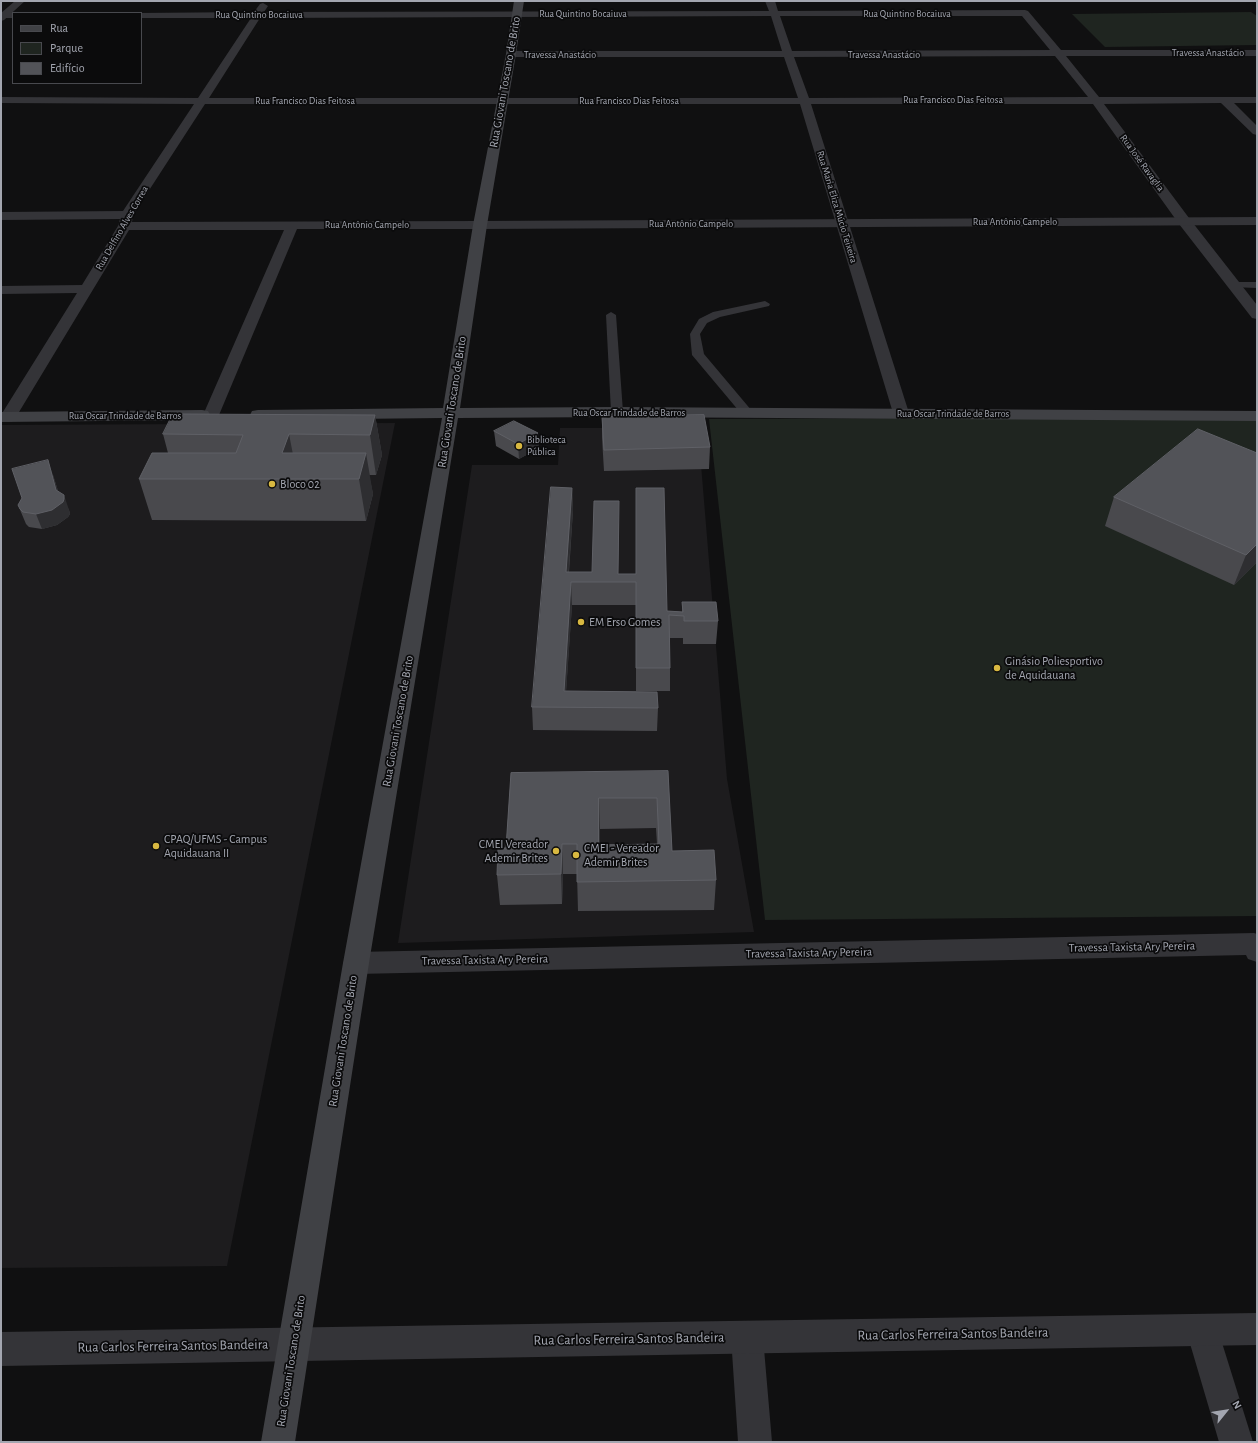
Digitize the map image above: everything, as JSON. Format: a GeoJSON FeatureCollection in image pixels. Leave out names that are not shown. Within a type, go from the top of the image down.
{"type":"FeatureCollection","features":[{"type":"Feature","properties":{"kind":"main road","name":"Rua Giovani Toscano de Brito"},"geometry":{"type":"LineString","coordinates":[[278,1442],[356,963],[451,414],[480,225],[503,102],[519,1]]}},
{"type":"Feature","properties":{"kind":"main road","name":"Rua Oscar Trindade de Barros"},"geometry":{"type":"LineString","coordinates":[[4,417],[617,412],[1257,416]]}},
{"type":"Feature","properties":{"kind":"street"},"geometry":{"type":"LineString","coordinates":[[5,15],[20,1]]}},
{"type":"Feature","properties":{"kind":"street","name":"Rua Delfino Alves Correa"},"geometry":{"type":"LineString","coordinates":[[4,417],[86,289],[200,101],[266,1]]}},
{"type":"Feature","properties":{"kind":"street","name":"Rua Maria Eliza Múcio Teixeira"},"geometry":{"type":"LineString","coordinates":[[770,1],[804,100],[901,413]]}},
{"type":"Feature","properties":{"kind":"street","name":"Rua Quintino Bocaiuva"},"geometry":{"type":"LineString","coordinates":[[142,15],[1025,14]]}},
{"type":"Feature","properties":{"kind":"street","name":"Rua José Ravaglia"},"geometry":{"type":"LineString","coordinates":[[1025,14],[1096,100],[1184,222],[1255,309]]}},
{"type":"Feature","properties":{"kind":"street","name":"Travessa Anastácio"},"geometry":{"type":"LineString","coordinates":[[511,54],[789,55],[1257,53]]}},
{"type":"Feature","properties":{"kind":"street"},"geometry":{"type":"LineString","coordinates":[[51,100],[62,89]]}},
{"type":"Feature","properties":{"kind":"street","name":"Rua Francisco Dias Feitosa"},"geometry":{"type":"LineString","coordinates":[[1,100],[503,102],[804,100],[1257,100]]}},
{"type":"Feature","properties":{"kind":"street"},"geometry":{"type":"LineString","coordinates":[[1224,100],[1257,132]]}},
{"type":"Feature","properties":{"kind":"street","name":"Rua Antônio Campelo"},"geometry":{"type":"LineString","coordinates":[[1,216],[292,226],[1257,221]]}},
{"type":"Feature","properties":{"kind":"street"},"geometry":{"type":"LineString","coordinates":[[226,415],[292,226]]}},
{"type":"Feature","properties":{"kind":"street"},"geometry":{"type":"LineString","coordinates":[[1,290],[86,289]]}},
{"type":"Feature","properties":{"kind":"street","name":"Travessa Taxista Ary Pereira"},"geometry":{"type":"LineString","coordinates":[[356,963],[1254,944],[1257,951]]}},
{"type":"Feature","properties":{"kind":"street","name":"Rua Carlos Ferreira Santos Bandeira"},"geometry":{"type":"LineString","coordinates":[[1,1349],[1257,1329]]}},
{"type":"Feature","properties":{"kind":"street"},"geometry":{"type":"LineString","coordinates":[[1202,1330],[1236,1442]]}},
{"type":"Feature","properties":{"kind":"street"},"geometry":{"type":"LineString","coordinates":[[747,1337],[755,1442]]}},
{"type":"Feature","properties":{"kind":"lane"},"geometry":{"type":"LineString","coordinates":[[1234,285],[1257,285]]}},
{"type":"Feature","properties":{"kind":"lane"},"geometry":{"type":"LineString","coordinates":[[748,414],[698,355],[695,334],[703,321],[717,314],[765,304]]}},
{"type":"Feature","properties":{"kind":"lane"},"geometry":{"type":"LineString","coordinates":[[612,315],[617,412]]}},
{"type":"Feature","properties":{"kind":"shaded area","name":"CPAQ/UFMS - Campus Aquidauana II"},"geometry":{"type":"Polygon","coordinates":[[[395,423],[227,1266],[1,1268],[1,425],[395,423]]]}},
{"type":"Feature","properties":{"kind":"shaded area","name":"EM Erso Gomes"},"geometry":{"type":"Polygon","coordinates":[[[560,428],[698,428],[727,779],[754,932],[398,943],[472,465],[558,465],[560,428]]]}},
{"type":"Feature","properties":{"kind":"green space"},"geometry":{"type":"Polygon","coordinates":[[[1251,12],[1257,16],[1257,45],[1105,47],[1072,14],[1251,12]]]}},
{"type":"Feature","properties":{"kind":"green space","name":"Ginásio Poliesportivo de Aquidauana"},"geometry":{"type":"Polygon","coordinates":[[[1257,417],[1257,916],[765,920],[709,419],[1257,417]]]}},
{"type":"Feature","properties":{"kind":"building"},"geometry":{"type":"Polygon","coordinates":[[[173,414],[375,415],[370,435],[289,434],[282,453],[366,453],[359,479],[139,479],[152,453],[236,453],[243,435],[163,434],[173,414]]]}},
{"type":"Feature","properties":{"kind":"building"},"geometry":{"type":"Polygon","coordinates":[[[704,415],[710,447],[604,450],[602,417],[704,415]]]}},
{"type":"Feature","properties":{"kind":"building"},"geometry":{"type":"Polygon","coordinates":[[[514,421],[538,433],[518,444],[494,431],[514,421]]]}},
{"type":"Feature","properties":{"kind":"building"},"geometry":{"type":"Polygon","coordinates":[[[1198,429],[1257,453],[1257,544],[1246,555],[1114,497],[1198,429]]]}},
{"type":"Feature","properties":{"kind":"building"},"geometry":{"type":"Polygon","coordinates":[[[48,460],[56,490],[64,495],[63,502],[52,510],[36,514],[23,512],[18,505],[22,498],[12,469],[48,460]]]}},
{"type":"Feature","properties":{"kind":"building"},"geometry":{"type":"Polygon","coordinates":[[[551,487],[572,488],[566,572],[592,572],[594,501],[619,501],[618,574],[636,574],[636,488],[664,488],[667,611],[683,612],[682,602],[716,602],[718,621],[684,621],[684,616],[669,615],[670,668],[636,668],[636,582],[571,582],[564,691],[657,692],[658,708],[532,707],[551,487]]]}},
{"type":"Feature","properties":{"kind":"building"},"geometry":{"type":"Polygon","coordinates":[[[668,771],[672,851],[714,850],[716,880],[577,882],[577,844],[562,844],[561,874],[497,875],[498,848],[506,848],[511,773],[668,771]],[[599,798],[599,845],[659,844],[657,798],[599,798]]]}},
{"type":"Feature","properties":{"kind":"place","name":"Biblioteca Pública"},"geometry":{"type":"Point","coordinates":[519,446]}},
{"type":"Feature","properties":{"kind":"place","name":"Bloco 02"},"geometry":{"type":"Point","coordinates":[272,484]}},
{"type":"Feature","properties":{"kind":"place","name":"EM Erso Gomes"},"geometry":{"type":"Point","coordinates":[581,622]}},
{"type":"Feature","properties":{"kind":"place","name":"Ginásio Poliesportivo de Aquidauana"},"geometry":{"type":"Point","coordinates":[997,668]}},
{"type":"Feature","properties":{"kind":"place","name":"CPAQ/UFMS - Campus Aquidauana II"},"geometry":{"type":"Point","coordinates":[156,846]}},
{"type":"Feature","properties":{"kind":"place","name":"CMEI Vereador Ademir Brites"},"geometry":{"type":"Point","coordinates":[556,851]}},
{"type":"Feature","properties":{"kind":"place","name":"CMEI - Vereador Ademir Brites"},"geometry":{"type":"Point","coordinates":[576,855]}}]}
